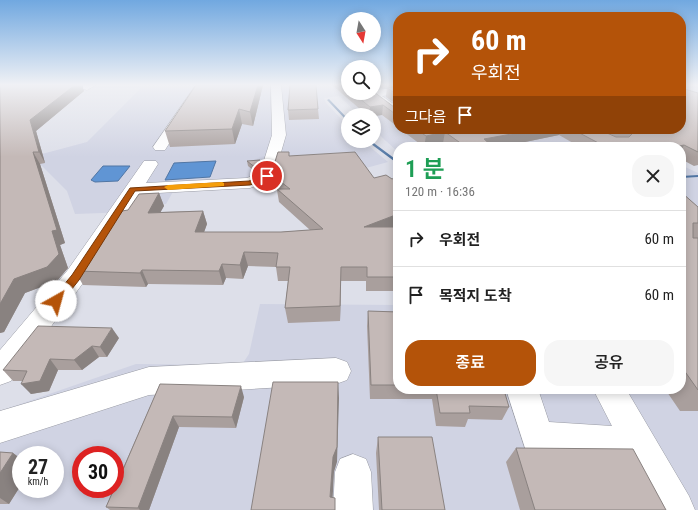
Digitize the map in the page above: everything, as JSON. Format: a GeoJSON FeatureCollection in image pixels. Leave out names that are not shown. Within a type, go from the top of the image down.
{"type":"FeatureCollection","features":[{"type":"Feature","properties":{"kind":"street"},"geometry":{"type":"LineString","coordinates":[[160,147],[185,109]]}},
{"type":"Feature","properties":{"kind":"street"},"geometry":{"type":"LineString","coordinates":[[132,189],[250,183],[267,176],[279,135],[277,109]]}},
{"type":"Feature","properties":{"kind":"street"},"geometry":{"type":"LineString","coordinates":[[0,372],[75,277],[150,164]]}},
{"type":"Feature","properties":{"kind":"street"},"geometry":{"type":"LineString","coordinates":[[0,427],[149,381],[336,371]]}},
{"type":"Feature","properties":{"kind":"street"},"geometry":{"type":"LineString","coordinates":[[524,394],[538,439],[639,445]]}},
{"type":"Feature","properties":{"kind":"street"},"geometry":{"type":"LineString","coordinates":[[612,394],[675,510]]}},
{"type":"Feature","properties":{"kind":"street"},"geometry":{"type":"LineString","coordinates":[[353,472],[353,510]]}},
{"type":"Feature","properties":{"kind":"shaded area"},"geometry":{"type":"Polygon","coordinates":[[[120,109],[332,109],[341,119],[341,148],[371,148],[388,162],[344,174],[255,185],[174,190],[166,204],[135,206],[130,212],[75,214],[67,191],[40,164],[42,154],[87,142],[120,109]]]}},
{"type":"Feature","properties":{"kind":"shaded area"},"geometry":{"type":"Polygon","coordinates":[[[381,109],[393,109],[393,134],[617,134],[633,142],[393,142],[393,147],[381,136],[381,109]]]}},
{"type":"Feature","properties":{"kind":"shaded area"},"geometry":{"type":"Polygon","coordinates":[[[686,167],[698,173],[698,510],[0,510],[0,411],[136,364],[236,365],[243,363],[249,354],[260,304],[393,305],[393,394],[686,394],[686,167]]]}},
{"type":"Feature","properties":{"kind":"water"},"geometry":{"type":"Polygon","coordinates":[[[216,161],[210,177],[165,180],[174,163],[216,161]]]}},
{"type":"Feature","properties":{"kind":"water"},"geometry":{"type":"Polygon","coordinates":[[[103,166],[130,166],[118,181],[95,182],[91,180],[103,166]]]}},
{"type":"Feature","properties":{"kind":"building"},"geometry":{"type":"Polygon","coordinates":[[[0,109],[44,109],[30,120],[39,152],[33,152],[57,230],[52,231],[59,254],[47,267],[14,279],[0,304],[0,109]]]}},
{"type":"Feature","properties":{"kind":"building"},"geometry":{"type":"Polygon","coordinates":[[[180,109],[251,109],[250,112],[239,109],[232,129],[165,131],[180,109]]]}},
{"type":"Feature","properties":{"kind":"building"},"geometry":{"type":"Polygon","coordinates":[[[288,109],[318,109],[288,110],[288,109]]]}},
{"type":"Feature","properties":{"kind":"building"},"geometry":{"type":"Polygon","coordinates":[[[686,109],[698,109],[698,152],[686,146],[686,142],[597,142],[581,134],[609,134],[616,137],[629,137],[632,134],[686,134],[686,109]]]}},
{"type":"Feature","properties":{"kind":"building"},"geometry":{"type":"Polygon","coordinates":[[[423,134],[436,134],[426,136],[423,134]]]}},
{"type":"Feature","properties":{"kind":"building"},"geometry":{"type":"Polygon","coordinates":[[[448,134],[512,134],[484,139],[487,142],[459,142],[448,134]]]}},
{"type":"Feature","properties":{"kind":"building"},"geometry":{"type":"Polygon","coordinates":[[[278,152],[289,152],[289,156],[355,152],[374,178],[386,175],[393,179],[393,216],[364,227],[393,227],[393,277],[367,277],[367,267],[341,267],[340,306],[285,308],[290,267],[276,267],[278,253],[244,252],[240,265],[222,264],[219,271],[142,270],[140,273],[75,271],[95,246],[98,246],[122,211],[128,210],[139,194],[159,193],[148,213],[203,211],[195,232],[281,232],[323,229],[277,189],[290,189],[267,171],[273,168],[278,152]]]}},
{"type":"Feature","properties":{"kind":"building"},"geometry":{"type":"Polygon","coordinates":[[[260,160],[258,167],[256,168],[247,161],[260,160]]]}},
{"type":"Feature","properties":{"kind":"building"},"geometry":{"type":"Polygon","coordinates":[[[686,196],[698,207],[698,223],[693,223],[693,238],[698,238],[698,390],[686,373],[686,196]]]}},
{"type":"Feature","properties":{"kind":"building"},"geometry":{"type":"Polygon","coordinates":[[[368,311],[393,312],[393,385],[371,385],[368,311]]]}},
{"type":"Feature","properties":{"kind":"building"},"geometry":{"type":"Polygon","coordinates":[[[38,326],[112,328],[100,347],[92,346],[74,360],[50,359],[40,381],[21,384],[27,371],[3,370],[38,326]]]}},
{"type":"Feature","properties":{"kind":"building"},"geometry":{"type":"Polygon","coordinates":[[[273,382],[338,382],[337,447],[333,457],[330,497],[335,498],[335,510],[251,510],[273,382]]]}},
{"type":"Feature","properties":{"kind":"building"},"geometry":{"type":"Polygon","coordinates":[[[160,384],[241,386],[232,417],[173,416],[138,508],[106,507],[110,498],[124,498],[124,467],[160,384]]]}},
{"type":"Feature","properties":{"kind":"building"},"geometry":{"type":"Polygon","coordinates":[[[437,394],[505,394],[509,407],[469,406],[470,413],[440,413],[437,394]]]}},
{"type":"Feature","properties":{"kind":"building"},"geometry":{"type":"Polygon","coordinates":[[[378,437],[432,437],[445,510],[382,510],[378,437]]]}},
{"type":"Feature","properties":{"kind":"building"},"geometry":{"type":"Polygon","coordinates":[[[516,448],[633,449],[666,510],[535,510],[516,448]]]}},
{"type":"Feature","properties":{"kind":"building"},"geometry":{"type":"Polygon","coordinates":[[[0,452],[12,453],[12,455],[0,473],[0,452]]]}},
{"type":"Feature","properties":{"kind":"waterway"},"geometry":{"type":"LineString","coordinates":[[337,109],[341,113]]}},
{"type":"Feature","properties":{"kind":"waterway"},"geometry":{"type":"LineString","coordinates":[[378,148],[393,159]]}},
{"type":"Feature","properties":{"kind":"waterway"},"geometry":{"type":"LineString","coordinates":[[686,177],[698,176]]}},
{"type":"Feature","properties":{"kind":"slow traffic"},"geometry":{"type":"LineString","coordinates":[[168,187],[222,184]]}},
{"type":"Feature","properties":{"kind":"route"},"geometry":{"type":"LineString","coordinates":[[56,301],[75,277],[132,189],[250,183],[267,176]]}}]}
